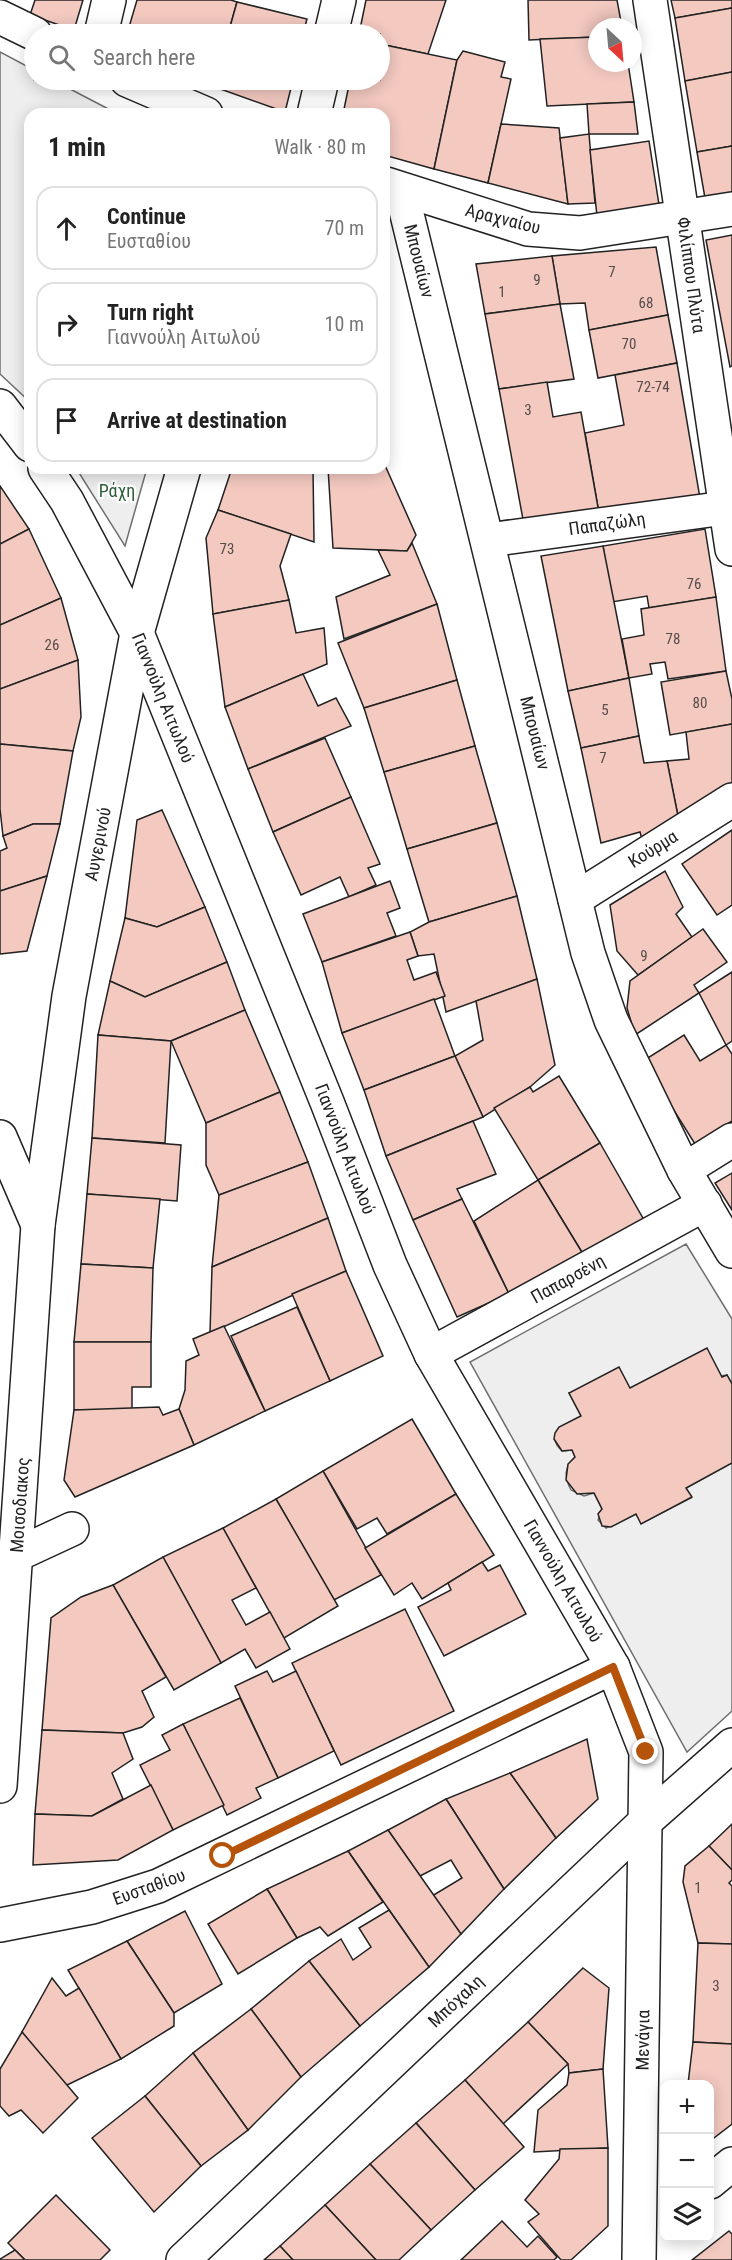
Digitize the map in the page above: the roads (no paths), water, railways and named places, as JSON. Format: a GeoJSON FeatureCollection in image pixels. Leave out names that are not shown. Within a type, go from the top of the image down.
{"type":"FeatureCollection","features":[{"type":"Feature","properties":{"kind":"street"},"geometry":{"type":"LineString","coordinates":[[103,24],[109,0]]}},
{"type":"Feature","properties":{"kind":"street"},"geometry":{"type":"LineString","coordinates":[[334,24],[339,0]]}},
{"type":"Feature","properties":{"kind":"street","name":"Φιλίππου Πλύτα"},"geometry":{"type":"LineString","coordinates":[[650,0],[732,549]]}},
{"type":"Feature","properties":{"kind":"street"},"geometry":{"type":"LineString","coordinates":[[0,16],[24,28]]}},
{"type":"Feature","properties":{"kind":"street"},"geometry":{"type":"LineString","coordinates":[[150,90],[192,108]]}},
{"type":"Feature","properties":{"kind":"street"},"geometry":{"type":"LineString","coordinates":[[316,108],[320,90]]}},
{"type":"Feature","properties":{"kind":"street","name":"Αραχναίου"},"geometry":{"type":"LineString","coordinates":[[393,187],[528,229],[580,233],[732,209]]}},
{"type":"Feature","properties":{"kind":"street","name":"Μπουαίων"},"geometry":{"type":"LineString","coordinates":[[393,187],[488,540],[588,953],[611,1020],[684,1170],[732,1251]]}},
{"type":"Feature","properties":{"kind":"street"},"geometry":{"type":"LineString","coordinates":[[0,406],[24,438]]}},
{"type":"Feature","properties":{"kind":"street","name":"Γιαννούλη Αιτωλού"},"geometry":{"type":"LineString","coordinates":[[49,474],[67,501],[137,633],[327,1102],[390,1265],[431,1354],[613,1667],[646,1752],[647,1820]]}},
{"type":"Feature","properties":{"kind":"street","name":"Αυγερινού"},"geometry":{"type":"LineString","coordinates":[[38,1225],[69,996],[137,633],[181,474]]}},
{"type":"Feature","properties":{"kind":"street","name":"Παπαζώλη"},"geometry":{"type":"LineString","coordinates":[[488,540],[725,508]]}},
{"type":"Feature","properties":{"kind":"street","name":"Κούρμα"},"geometry":{"type":"LineString","coordinates":[[575,899],[732,800]]}},
{"type":"Feature","properties":{"kind":"street"},"geometry":{"type":"LineString","coordinates":[[0,1137],[38,1225]]}},
{"type":"Feature","properties":{"kind":"street"},"geometry":{"type":"LineString","coordinates":[[684,1170],[732,1140]]}},
{"type":"Feature","properties":{"kind":"street","name":"Παπαρσένη"},"geometry":{"type":"LineString","coordinates":[[431,1354],[705,1204]]}},
{"type":"Feature","properties":{"kind":"street","name":"Μοισοδιακος"},"geometry":{"type":"LineString","coordinates":[[0,1786],[38,1225]]}},
{"type":"Feature","properties":{"kind":"street"},"geometry":{"type":"LineString","coordinates":[[16,1555],[72,1529]]}},
{"type":"Feature","properties":{"kind":"street","name":"Ευσταθίου"},"geometry":{"type":"LineString","coordinates":[[0,1925],[92,1907],[158,1886],[613,1667]]}},
{"type":"Feature","properties":{"kind":"street","name":"Μπόχαλη"},"geometry":{"type":"LineString","coordinates":[[183,2260],[647,1820],[732,1745]]}},
{"type":"Feature","properties":{"kind":"street","name":"Μενάγια"},"geometry":{"type":"LineString","coordinates":[[632,2254],[647,1820]]}},
{"type":"Feature","properties":{"kind":"street"},"geometry":{"type":"LineString","coordinates":[[714,2179],[732,2163]]}},
{"type":"Feature","properties":{"kind":"street"},"geometry":{"type":"LineString","coordinates":[[632,2254],[660,2224]]}},
{"type":"Feature","properties":{"kind":"park label","name":"Ράχη"},"geometry":{"type":"Point","coordinates":[117,491]}}]}
